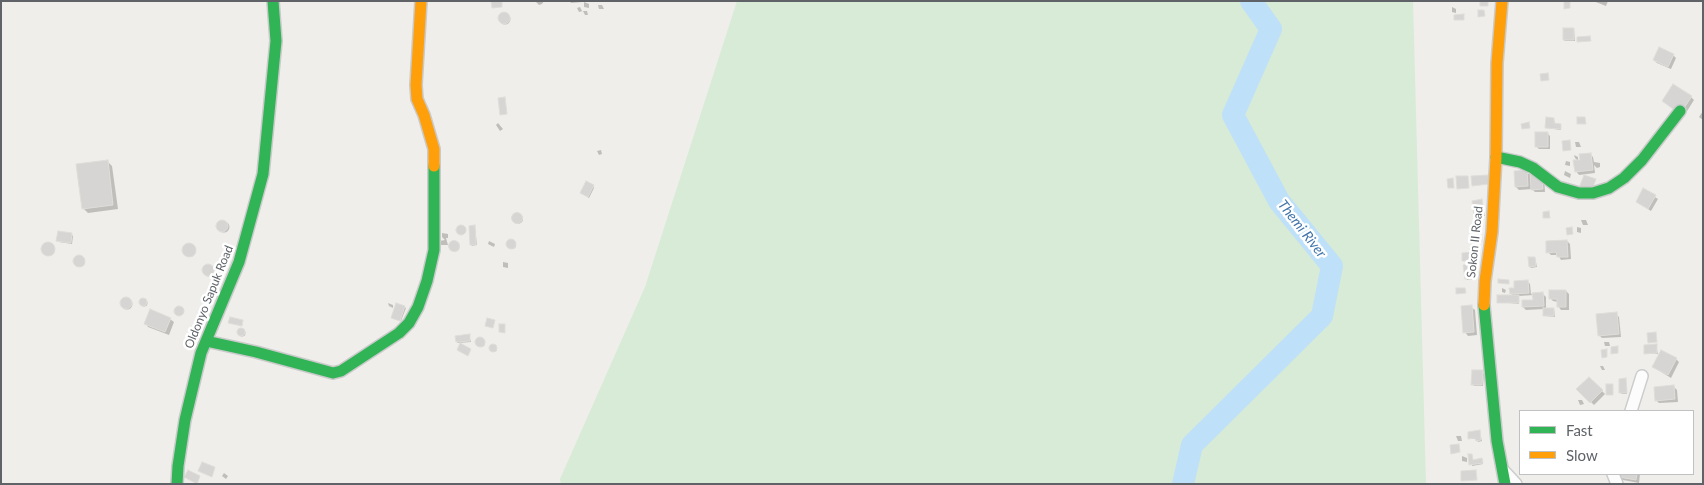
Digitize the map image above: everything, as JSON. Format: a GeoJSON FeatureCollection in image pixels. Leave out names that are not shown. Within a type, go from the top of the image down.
{"type":"FeatureCollection","features":[{"type":"Feature","properties":{"kind":"street","name":"Oldonyo Sapuk Road"},"geometry":{"type":"LineString","coordinates":[[177,484],[187,412],[201,352],[240,262],[263,174],[276,41],[273,1]]}},
{"type":"Feature","properties":{"kind":"street"},"geometry":{"type":"LineString","coordinates":[[206,341],[256,352],[333,373],[341,371],[399,333],[408,323],[418,307],[427,281],[434,250],[434,149],[418,99],[416,85],[421,1]]}},
{"type":"Feature","properties":{"kind":"street","name":"Sokon II Road"},"geometry":{"type":"LineString","coordinates":[[1502,1],[1497,63],[1496,158],[1492,232],[1485,281],[1484,309],[1497,441],[1505,484]]}},
{"type":"Feature","properties":{"kind":"street"},"geometry":{"type":"LineString","coordinates":[[1496,158],[1520,162],[1533,168],[1558,187],[1567,190],[1579,193],[1609,188],[1624,178],[1642,160],[1680,111]]}},
{"type":"Feature","properties":{"kind":"street"},"geometry":{"type":"LineString","coordinates":[[1631,410],[1642,376]]}},
{"type":"Feature","properties":{"kind":"street"},"geometry":{"type":"LineString","coordinates":[[1503,470],[1516,484]]}},
{"type":"Feature","properties":{"kind":"green space"},"geometry":{"type":"Polygon","coordinates":[[[737,1],[1413,1],[1426,484],[561,484],[560,479],[645,287],[737,1]]]}},
{"type":"Feature","properties":{"kind":"building"},"geometry":{"type":"Polygon","coordinates":[[[491,1],[502,1],[502,7],[492,8],[491,1]]]}},
{"type":"Feature","properties":{"kind":"building"},"geometry":{"type":"Polygon","coordinates":[[[1480,1],[1488,1],[1488,6],[1480,6],[1480,1]]]}},
{"type":"Feature","properties":{"kind":"building"},"geometry":{"type":"Polygon","coordinates":[[[1564,1],[1570,1],[1570,8],[1564,9],[1564,1]]]}},
{"type":"Feature","properties":{"kind":"building"},"geometry":{"type":"Polygon","coordinates":[[[1478,10],[1484,10],[1485,16],[1478,17],[1478,10]]]}},
{"type":"Feature","properties":{"kind":"building"},"geometry":{"type":"Polygon","coordinates":[[[502,12],[506,12],[510,18],[506,24],[502,24],[498,20],[498,16],[502,12]]]}},
{"type":"Feature","properties":{"kind":"building"},"geometry":{"type":"Polygon","coordinates":[[[1464,14],[1464,20],[1454,20],[1454,15],[1464,14]]]}},
{"type":"Feature","properties":{"kind":"building"},"geometry":{"type":"Polygon","coordinates":[[[1563,28],[1574,28],[1574,40],[1563,40],[1563,28]]]}},
{"type":"Feature","properties":{"kind":"building"},"geometry":{"type":"Polygon","coordinates":[[[1590,36],[1591,41],[1577,42],[1577,37],[1590,36]]]}},
{"type":"Feature","properties":{"kind":"building"},"geometry":{"type":"Polygon","coordinates":[[[1659,47],[1674,54],[1668,67],[1653,60],[1659,47]]]}},
{"type":"Feature","properties":{"kind":"building"},"geometry":{"type":"Polygon","coordinates":[[[1548,73],[1549,80],[1541,81],[1540,74],[1548,73]]]}},
{"type":"Feature","properties":{"kind":"building"},"geometry":{"type":"Polygon","coordinates":[[[1673,84],[1692,96],[1680,114],[1662,101],[1673,84]]]}},
{"type":"Feature","properties":{"kind":"building"},"geometry":{"type":"Polygon","coordinates":[[[505,97],[507,114],[500,115],[498,98],[505,97]]]}},
{"type":"Feature","properties":{"kind":"building"},"geometry":{"type":"Polygon","coordinates":[[[1546,117],[1554,118],[1554,123],[1561,124],[1561,129],[1545,128],[1546,117]]]}},
{"type":"Feature","properties":{"kind":"building"},"geometry":{"type":"Polygon","coordinates":[[[1577,117],[1585,117],[1586,124],[1577,124],[1577,117]]]}},
{"type":"Feature","properties":{"kind":"building"},"geometry":{"type":"Polygon","coordinates":[[[1529,122],[1530,128],[1522,129],[1521,124],[1529,122]]]}},
{"type":"Feature","properties":{"kind":"building"},"geometry":{"type":"Polygon","coordinates":[[[1535,132],[1548,132],[1548,147],[1535,147],[1535,132]]]}},
{"type":"Feature","properties":{"kind":"building"},"geometry":{"type":"Polygon","coordinates":[[[1570,140],[1571,150],[1563,151],[1562,141],[1570,140]]]}},
{"type":"Feature","properties":{"kind":"building"},"geometry":{"type":"Polygon","coordinates":[[[1591,153],[1593,170],[1575,172],[1573,160],[1580,160],[1579,154],[1591,153]]]}},
{"type":"Feature","properties":{"kind":"building"},"geometry":{"type":"Polygon","coordinates":[[[108,160],[113,205],[82,209],[76,164],[108,160]]]}},
{"type":"Feature","properties":{"kind":"building"},"geometry":{"type":"Polygon","coordinates":[[[1527,170],[1528,186],[1515,187],[1514,171],[1527,170]]]}},
{"type":"Feature","properties":{"kind":"building"},"geometry":{"type":"Polygon","coordinates":[[[1541,171],[1543,189],[1531,190],[1530,172],[1541,171]]]}},
{"type":"Feature","properties":{"kind":"building"},"geometry":{"type":"Polygon","coordinates":[[[1488,175],[1489,184],[1472,186],[1471,176],[1488,175]]]}},
{"type":"Feature","properties":{"kind":"building"},"geometry":{"type":"Polygon","coordinates":[[[1584,175],[1596,179],[1591,192],[1579,188],[1584,175]]]}},
{"type":"Feature","properties":{"kind":"building"},"geometry":{"type":"Polygon","coordinates":[[[1456,176],[1468,176],[1469,188],[1457,189],[1456,176]]]}},
{"type":"Feature","properties":{"kind":"building"},"geometry":{"type":"Polygon","coordinates":[[[1453,178],[1454,188],[1448,188],[1447,179],[1453,178]]]}},
{"type":"Feature","properties":{"kind":"building"},"geometry":{"type":"Polygon","coordinates":[[[586,181],[594,185],[588,197],[580,193],[586,181]]]}},
{"type":"Feature","properties":{"kind":"building"},"geometry":{"type":"Polygon","coordinates":[[[1643,188],[1656,195],[1648,209],[1636,202],[1643,188]]]}},
{"type":"Feature","properties":{"kind":"building"},"geometry":{"type":"Polygon","coordinates":[[[1482,199],[1484,215],[1474,216],[1472,201],[1482,199]]]}},
{"type":"Feature","properties":{"kind":"building"},"geometry":{"type":"Polygon","coordinates":[[[1549,211],[1550,218],[1543,218],[1543,212],[1549,211]]]}},
{"type":"Feature","properties":{"kind":"building"},"geometry":{"type":"Polygon","coordinates":[[[517,212],[523,218],[517,224],[511,218],[517,212]]]}},
{"type":"Feature","properties":{"kind":"building"},"geometry":{"type":"Polygon","coordinates":[[[224,220],[227,221],[227,231],[220,232],[217,231],[216,224],[217,221],[224,220]]]}},
{"type":"Feature","properties":{"kind":"building"},"geometry":{"type":"Polygon","coordinates":[[[461,225],[466,230],[461,235],[456,230],[461,225]]]}},
{"type":"Feature","properties":{"kind":"building"},"geometry":{"type":"Polygon","coordinates":[[[475,225],[476,245],[470,245],[469,226],[475,225]]]}},
{"type":"Feature","properties":{"kind":"building"},"geometry":{"type":"Polygon","coordinates":[[[1572,227],[1573,234],[1567,235],[1566,228],[1572,227]]]}},
{"type":"Feature","properties":{"kind":"building"},"geometry":{"type":"Polygon","coordinates":[[[58,231],[72,233],[71,243],[56,241],[58,231]]]}},
{"type":"Feature","properties":{"kind":"building"},"geometry":{"type":"Polygon","coordinates":[[[1471,237],[1482,237],[1482,242],[1471,243],[1471,237]]]}},
{"type":"Feature","properties":{"kind":"building"},"geometry":{"type":"Polygon","coordinates":[[[509,239],[513,239],[516,244],[515,248],[509,249],[506,246],[506,242],[509,239]]]}},
{"type":"Feature","properties":{"kind":"building"},"geometry":{"type":"Polygon","coordinates":[[[454,240],[460,246],[454,252],[448,246],[454,240]]]}},
{"type":"Feature","properties":{"kind":"building"},"geometry":{"type":"Polygon","coordinates":[[[1567,240],[1568,257],[1557,257],[1556,252],[1546,253],[1546,241],[1567,240]]]}},
{"type":"Feature","properties":{"kind":"building"},"geometry":{"type":"Polygon","coordinates":[[[45,242],[51,242],[55,249],[51,256],[45,256],[41,252],[41,246],[45,242]]]}},
{"type":"Feature","properties":{"kind":"building"},"geometry":{"type":"Polygon","coordinates":[[[189,243],[194,245],[196,250],[194,255],[189,257],[184,255],[182,250],[184,245],[189,243]]]}},
{"type":"Feature","properties":{"kind":"building"},"geometry":{"type":"Polygon","coordinates":[[[1474,252],[1474,261],[1462,261],[1462,253],[1474,252]]]}},
{"type":"Feature","properties":{"kind":"building"},"geometry":{"type":"Polygon","coordinates":[[[79,255],[85,261],[79,267],[73,261],[79,255]]]}},
{"type":"Feature","properties":{"kind":"building"},"geometry":{"type":"Polygon","coordinates":[[[1528,257],[1535,257],[1536,266],[1529,267],[1528,257]]]}},
{"type":"Feature","properties":{"kind":"building"},"geometry":{"type":"Polygon","coordinates":[[[206,264],[210,264],[214,270],[210,276],[206,276],[202,272],[202,268],[206,264]]]}},
{"type":"Feature","properties":{"kind":"building"},"geometry":{"type":"Polygon","coordinates":[[[1472,264],[1473,278],[1465,279],[1463,265],[1472,264]]]}},
{"type":"Feature","properties":{"kind":"building"},"geometry":{"type":"Polygon","coordinates":[[[1498,279],[1509,280],[1509,284],[1498,283],[1498,279]]]}},
{"type":"Feature","properties":{"kind":"building"},"geometry":{"type":"Polygon","coordinates":[[[1528,280],[1529,293],[1510,294],[1509,288],[1514,288],[1514,281],[1528,280]]]}},
{"type":"Feature","properties":{"kind":"building"},"geometry":{"type":"Polygon","coordinates":[[[1456,288],[1465,288],[1466,293],[1456,294],[1456,288]]]}},
{"type":"Feature","properties":{"kind":"building"},"geometry":{"type":"Polygon","coordinates":[[[1549,290],[1566,290],[1566,307],[1557,307],[1557,299],[1549,299],[1549,290]]]}},
{"type":"Feature","properties":{"kind":"building"},"geometry":{"type":"Polygon","coordinates":[[[1543,292],[1544,306],[1522,307],[1522,300],[1533,300],[1532,293],[1543,292]]]}},
{"type":"Feature","properties":{"kind":"building"},"geometry":{"type":"Polygon","coordinates":[[[1497,295],[1519,295],[1519,303],[1497,303],[1497,295]]]}},
{"type":"Feature","properties":{"kind":"building"},"geometry":{"type":"Polygon","coordinates":[[[128,297],[131,298],[131,308],[124,309],[121,308],[120,301],[121,298],[128,297]]]}},
{"type":"Feature","properties":{"kind":"building"},"geometry":{"type":"Polygon","coordinates":[[[143,298],[147,302],[143,306],[139,302],[143,298]]]}},
{"type":"Feature","properties":{"kind":"building"},"geometry":{"type":"Polygon","coordinates":[[[396,303],[405,306],[400,321],[391,318],[396,303]]]}},
{"type":"Feature","properties":{"kind":"building"},"geometry":{"type":"Polygon","coordinates":[[[1472,305],[1474,332],[1463,333],[1461,306],[1472,305]]]}},
{"type":"Feature","properties":{"kind":"building"},"geometry":{"type":"Polygon","coordinates":[[[177,306],[181,306],[184,311],[183,315],[177,316],[174,313],[174,309],[177,306]]]}},
{"type":"Feature","properties":{"kind":"building"},"geometry":{"type":"Polygon","coordinates":[[[1543,308],[1554,308],[1554,316],[1543,316],[1543,308]]]}},
{"type":"Feature","properties":{"kind":"building"},"geometry":{"type":"Polygon","coordinates":[[[150,309],[171,318],[165,332],[144,324],[150,309]]]}},
{"type":"Feature","properties":{"kind":"building"},"geometry":{"type":"Polygon","coordinates":[[[1617,312],[1619,334],[1598,336],[1596,314],[1617,312]]]}},
{"type":"Feature","properties":{"kind":"building"},"geometry":{"type":"Polygon","coordinates":[[[230,317],[243,320],[242,326],[228,323],[230,317]]]}},
{"type":"Feature","properties":{"kind":"building"},"geometry":{"type":"Polygon","coordinates":[[[487,318],[495,320],[493,328],[485,326],[487,318]]]}},
{"type":"Feature","properties":{"kind":"building"},"geometry":{"type":"Polygon","coordinates":[[[499,324],[505,324],[505,333],[499,332],[499,324]]]}},
{"type":"Feature","properties":{"kind":"building"},"geometry":{"type":"Polygon","coordinates":[[[241,328],[245,332],[241,336],[237,332],[241,328]]]}},
{"type":"Feature","properties":{"kind":"building"},"geometry":{"type":"Polygon","coordinates":[[[1656,332],[1657,342],[1648,343],[1647,333],[1656,332]]]}},
{"type":"Feature","properties":{"kind":"building"},"geometry":{"type":"Polygon","coordinates":[[[470,334],[470,341],[456,342],[455,336],[470,334]]]}},
{"type":"Feature","properties":{"kind":"building"},"geometry":{"type":"Polygon","coordinates":[[[478,337],[482,337],[485,342],[484,346],[478,347],[475,344],[475,340],[478,337]]]}},
{"type":"Feature","properties":{"kind":"building"},"geometry":{"type":"Polygon","coordinates":[[[460,343],[471,349],[468,356],[457,350],[460,343]]]}},
{"type":"Feature","properties":{"kind":"building"},"geometry":{"type":"Polygon","coordinates":[[[493,344],[497,348],[493,352],[489,348],[493,344]]]}},
{"type":"Feature","properties":{"kind":"building"},"geometry":{"type":"Polygon","coordinates":[[[1657,344],[1657,353],[1644,354],[1644,345],[1657,344]]]}},
{"type":"Feature","properties":{"kind":"building"},"geometry":{"type":"Polygon","coordinates":[[[1618,346],[1618,353],[1611,354],[1611,347],[1618,346]]]}},
{"type":"Feature","properties":{"kind":"building"},"geometry":{"type":"Polygon","coordinates":[[[1607,349],[1607,357],[1602,358],[1601,350],[1607,349]]]}},
{"type":"Feature","properties":{"kind":"building"},"geometry":{"type":"Polygon","coordinates":[[[1661,350],[1677,358],[1668,375],[1652,367],[1661,350]]]}},
{"type":"Feature","properties":{"kind":"building"},"geometry":{"type":"Polygon","coordinates":[[[1472,370],[1483,370],[1482,385],[1471,385],[1472,370]]]}},
{"type":"Feature","properties":{"kind":"building"},"geometry":{"type":"Polygon","coordinates":[[[1589,377],[1603,390],[1590,403],[1576,389],[1589,377]]]}},
{"type":"Feature","properties":{"kind":"building"},"geometry":{"type":"Polygon","coordinates":[[[1626,378],[1627,393],[1619,393],[1619,379],[1626,378]]]}},
{"type":"Feature","properties":{"kind":"building"},"geometry":{"type":"Polygon","coordinates":[[[1606,384],[1613,384],[1613,395],[1606,395],[1606,384]]]}},
{"type":"Feature","properties":{"kind":"building"},"geometry":{"type":"Polygon","coordinates":[[[1674,385],[1675,399],[1655,401],[1654,387],[1674,385]]]}},
{"type":"Feature","properties":{"kind":"building"},"geometry":{"type":"Polygon","coordinates":[[[1480,430],[1481,440],[1476,441],[1475,438],[1468,439],[1468,432],[1480,430]]]}},
{"type":"Feature","properties":{"kind":"building"},"geometry":{"type":"Polygon","coordinates":[[[1459,444],[1460,452],[1451,454],[1450,445],[1459,444]]]}},
{"type":"Feature","properties":{"kind":"building"},"geometry":{"type":"Polygon","coordinates":[[[1468,454],[1472,454],[1473,460],[1482,458],[1483,463],[1469,465],[1468,454]]]}},
{"type":"Feature","properties":{"kind":"building"},"geometry":{"type":"Polygon","coordinates":[[[202,462],[215,467],[212,477],[198,471],[202,462]]]}},
{"type":"Feature","properties":{"kind":"building"},"geometry":{"type":"Polygon","coordinates":[[[188,470],[200,476],[197,484],[184,477],[188,470]]]}},
{"type":"Feature","properties":{"kind":"building"},"geometry":{"type":"Polygon","coordinates":[[[1476,470],[1477,480],[1461,481],[1461,471],[1476,470]]]}},
{"type":"Feature","properties":{"kind":"building"},"geometry":{"type":"Polygon","coordinates":[[[1620,475],[1637,475],[1636,480],[1619,477],[1620,475]]]}},
{"type":"Feature","properties":{"kind":"waterway","name":"Themi River"},"geometry":{"type":"LineString","coordinates":[[1183,484],[1192,445],[1322,316],[1332,266],[1279,201],[1233,115],[1271,29],[1251,1]]}},
{"type":"Feature","properties":{"kind":"traffic: fast"},"geometry":{"type":"LineString","coordinates":[[177,484],[185,420],[201,353],[239,262],[263,174],[276,41],[273,1]]}},
{"type":"Feature","properties":{"kind":"traffic: fast"},"geometry":{"type":"LineString","coordinates":[[1496,157],[1520,162],[1533,168],[1558,187],[1579,193],[1593,193],[1609,188],[1624,178],[1642,160],[1680,111]]}},
{"type":"Feature","properties":{"kind":"traffic: fast"},"geometry":{"type":"LineString","coordinates":[[206,341],[256,352],[333,373],[341,371],[399,333],[409,323],[418,307],[427,281],[434,250],[434,166]]}},
{"type":"Feature","properties":{"kind":"traffic: fast"},"geometry":{"type":"LineString","coordinates":[[1484,305],[1497,441],[1505,484]]}},
{"type":"Feature","properties":{"kind":"traffic: slow"},"geometry":{"type":"LineString","coordinates":[[421,1],[416,85],[417,99],[434,149],[434,166]]}},
{"type":"Feature","properties":{"kind":"traffic: slow"},"geometry":{"type":"LineString","coordinates":[[1484,305],[1485,281],[1492,232],[1496,157],[1497,63],[1502,1]]}}]}
